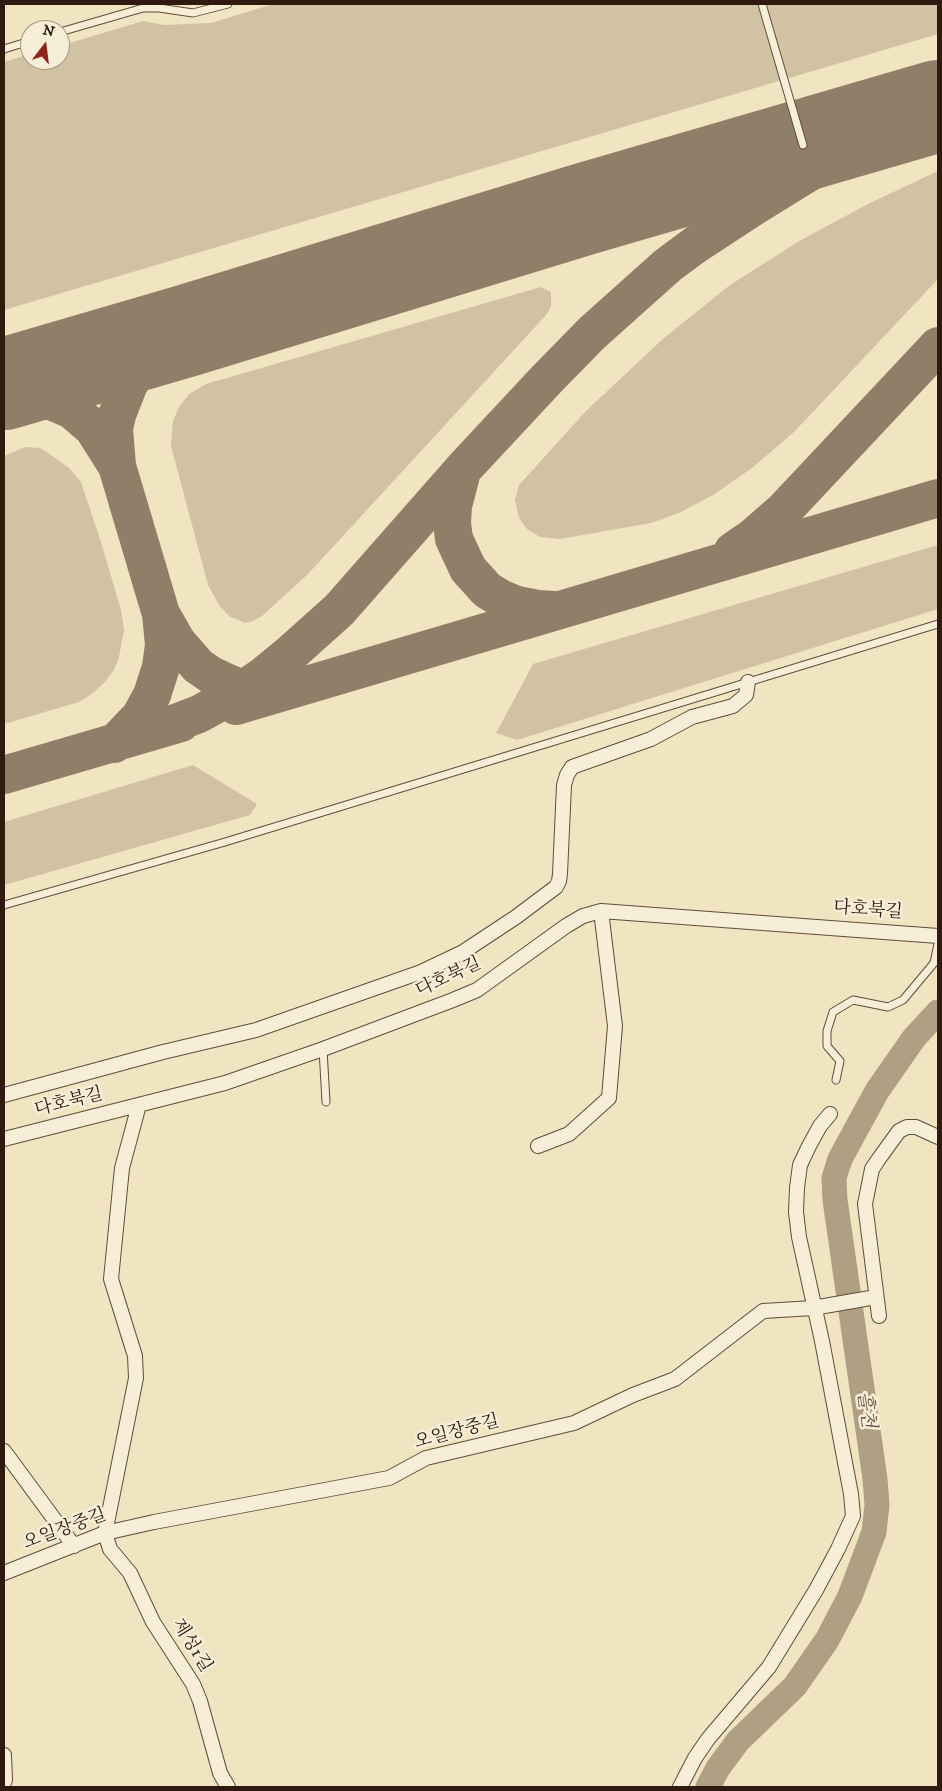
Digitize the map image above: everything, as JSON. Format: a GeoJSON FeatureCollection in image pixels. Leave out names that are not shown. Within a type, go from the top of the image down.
{"type":"FeatureCollection","features":[{"type":"Feature","properties":{"kind":"street"},"geometry":{"type":"LineString","coordinates":[[4,1095],[172,1050],[256,1030],[421,972],[462,952],[524,911],[556,887],[560,874],[564,785],[572,767],[651,739],[692,717],[734,706],[746,695],[748,682]]}},
{"type":"Feature","properties":{"kind":"street"},"geometry":{"type":"LineString","coordinates":[[538,1146],[569,1134],[609,1098],[615,1026],[601,911]]}},
{"type":"Feature","properties":{"kind":"street","name":"다호북길"},"geometry":{"type":"LineString","coordinates":[[4,1139],[225,1083],[323,1049],[477,990],[566,926],[583,916],[601,911],[938,936]]}},
{"type":"Feature","properties":{"kind":"street"},"geometry":{"type":"LineString","coordinates":[[105,1533],[136,1378],[135,1356],[111,1279],[122,1168],[139,1105]]}},
{"type":"Feature","properties":{"kind":"street"},"geometry":{"type":"LineString","coordinates":[[680,1787],[695,1758],[708,1739],[769,1667],[816,1590],[853,1516],[849,1484],[822,1341],[813,1308],[799,1237],[796,1212],[800,1166],[808,1146],[830,1114]]}},
{"type":"Feature","properties":{"kind":"street"},"geometry":{"type":"LineString","coordinates":[[879,1316],[865,1204],[872,1169],[899,1131],[916,1127],[938,1137]]}},
{"type":"Feature","properties":{"kind":"street","name":"오일장중길"},"geometry":{"type":"LineString","coordinates":[[4,1573],[105,1533],[154,1522],[390,1478],[426,1458],[574,1423],[633,1395],[675,1379],[763,1312],[813,1308],[876,1297]]}},
{"type":"Feature","properties":{"kind":"street"},"geometry":{"type":"LineString","coordinates":[[4,1451],[74,1546]]}},
{"type":"Feature","properties":{"kind":"street","name":"제성1길"},"geometry":{"type":"LineString","coordinates":[[105,1533],[110,1549],[130,1573],[153,1622],[194,1684],[220,1773],[228,1787]]}},
{"type":"Feature","properties":{"kind":"street"},"geometry":{"type":"LineString","coordinates":[[4,1756],[4,1782]]}},
{"type":"Feature","properties":{"kind":"lane"},"geometry":{"type":"LineString","coordinates":[[70,29],[143,8],[159,8],[193,13],[228,4]]}},
{"type":"Feature","properties":{"kind":"lane"},"geometry":{"type":"LineString","coordinates":[[762,4],[802,145]]}},
{"type":"Feature","properties":{"kind":"lane"},"geometry":{"type":"LineString","coordinates":[[4,49],[20,44]]}},
{"type":"Feature","properties":{"kind":"lane"},"geometry":{"type":"LineString","coordinates":[[4,905],[225,842],[938,624]]}},
{"type":"Feature","properties":{"kind":"lane"},"geometry":{"type":"LineString","coordinates":[[836,1080],[840,1061],[827,1046],[828,1031],[833,1012],[853,1000],[888,1007],[903,1000],[934,963],[938,944]]}},
{"type":"Feature","properties":{"kind":"lane"},"geometry":{"type":"LineString","coordinates":[[323,1049],[326,1102]]}},
{"type":"Feature","properties":{"kind":"shaded area"},"geometry":{"type":"Polygon","coordinates":[[[273,4],[938,4],[938,34],[4,310],[4,62],[20,57],[20,70],[70,70],[70,43],[143,21],[164,25],[211,23],[273,4]]]}},
{"type":"Feature","properties":{"kind":"shaded area"},"geometry":{"type":"Polygon","coordinates":[[[938,171],[938,279],[794,432],[752,468],[713,495],[679,513],[651,523],[560,539],[540,537],[527,529],[519,518],[515,500],[519,485],[586,411],[664,338],[730,285],[801,240],[870,203],[938,171]]]}},
{"type":"Feature","properties":{"kind":"shaded area"},"geometry":{"type":"Polygon","coordinates":[[[541,287],[551,292],[551,306],[547,314],[308,574],[262,616],[253,621],[245,623],[229,616],[219,605],[208,585],[171,446],[173,421],[179,407],[189,394],[206,384],[541,287]]]}},
{"type":"Feature","properties":{"kind":"shaded area"},"geometry":{"type":"Polygon","coordinates":[[[25,447],[40,448],[47,452],[69,468],[81,482],[121,610],[124,630],[119,657],[114,670],[93,693],[79,702],[4,724],[4,456],[25,447]]]}},
{"type":"Feature","properties":{"kind":"shaded area"},"geometry":{"type":"Polygon","coordinates":[[[938,545],[938,609],[517,740],[496,733],[533,664],[938,545]]]}},
{"type":"Feature","properties":{"kind":"shaded area"},"geometry":{"type":"Polygon","coordinates":[[[193,765],[257,804],[250,815],[4,885],[4,822],[193,765]]]}},
{"type":"Feature","properties":{"kind":"waterway","name":"흘천"},"geometry":{"type":"LineString","coordinates":[[708,1787],[718,1768],[738,1741],[795,1686],[827,1640],[850,1596],[874,1532],[877,1505],[875,1479],[835,1200],[834,1178],[840,1159],[877,1091],[914,1038],[938,1012]]}},
{"type":"Feature","properties":{"kind":"taxiway"},"geometry":{"type":"LineString","coordinates":[[157,730],[199,714],[244,689],[291,653],[339,610],[463,469],[546,380],[592,333],[668,265],[695,245],[813,170],[888,133],[938,112]]}},
{"type":"Feature","properties":{"kind":"taxiway"},"geometry":{"type":"LineString","coordinates":[[114,744],[140,717],[152,695],[161,667],[164,645],[161,614],[117,466],[114,429],[117,415],[129,384],[145,361],[169,340],[189,330]]}},
{"type":"Feature","properties":{"kind":"taxiway"},"geometry":{"type":"LineString","coordinates":[[733,551],[752,538],[784,510],[938,346]]}},
{"type":"Feature","properties":{"kind":"taxiway"},"geometry":{"type":"LineString","coordinates":[[4,389],[21,389],[72,410],[93,428],[117,466]]}},
{"type":"Feature","properties":{"kind":"taxiway"},"geometry":{"type":"LineString","coordinates":[[462,471],[453,506],[452,523],[454,539],[468,569],[487,590],[500,598],[517,605],[554,610]]}},
{"type":"Feature","properties":{"kind":"taxiway"},"geometry":{"type":"LineString","coordinates":[[236,706],[938,498]]}},
{"type":"Feature","properties":{"kind":"taxiway"},"geometry":{"type":"LineString","coordinates":[[161,614],[177,642],[198,666],[228,683],[244,689],[263,691]]}},
{"type":"Feature","properties":{"kind":"taxiway"},"geometry":{"type":"LineString","coordinates":[[4,775],[181,723]]}},
{"type":"Feature","properties":{"kind":"runway"},"geometry":{"type":"LineString","coordinates":[[4,384],[189,330],[581,210],[938,106]]}}]}
